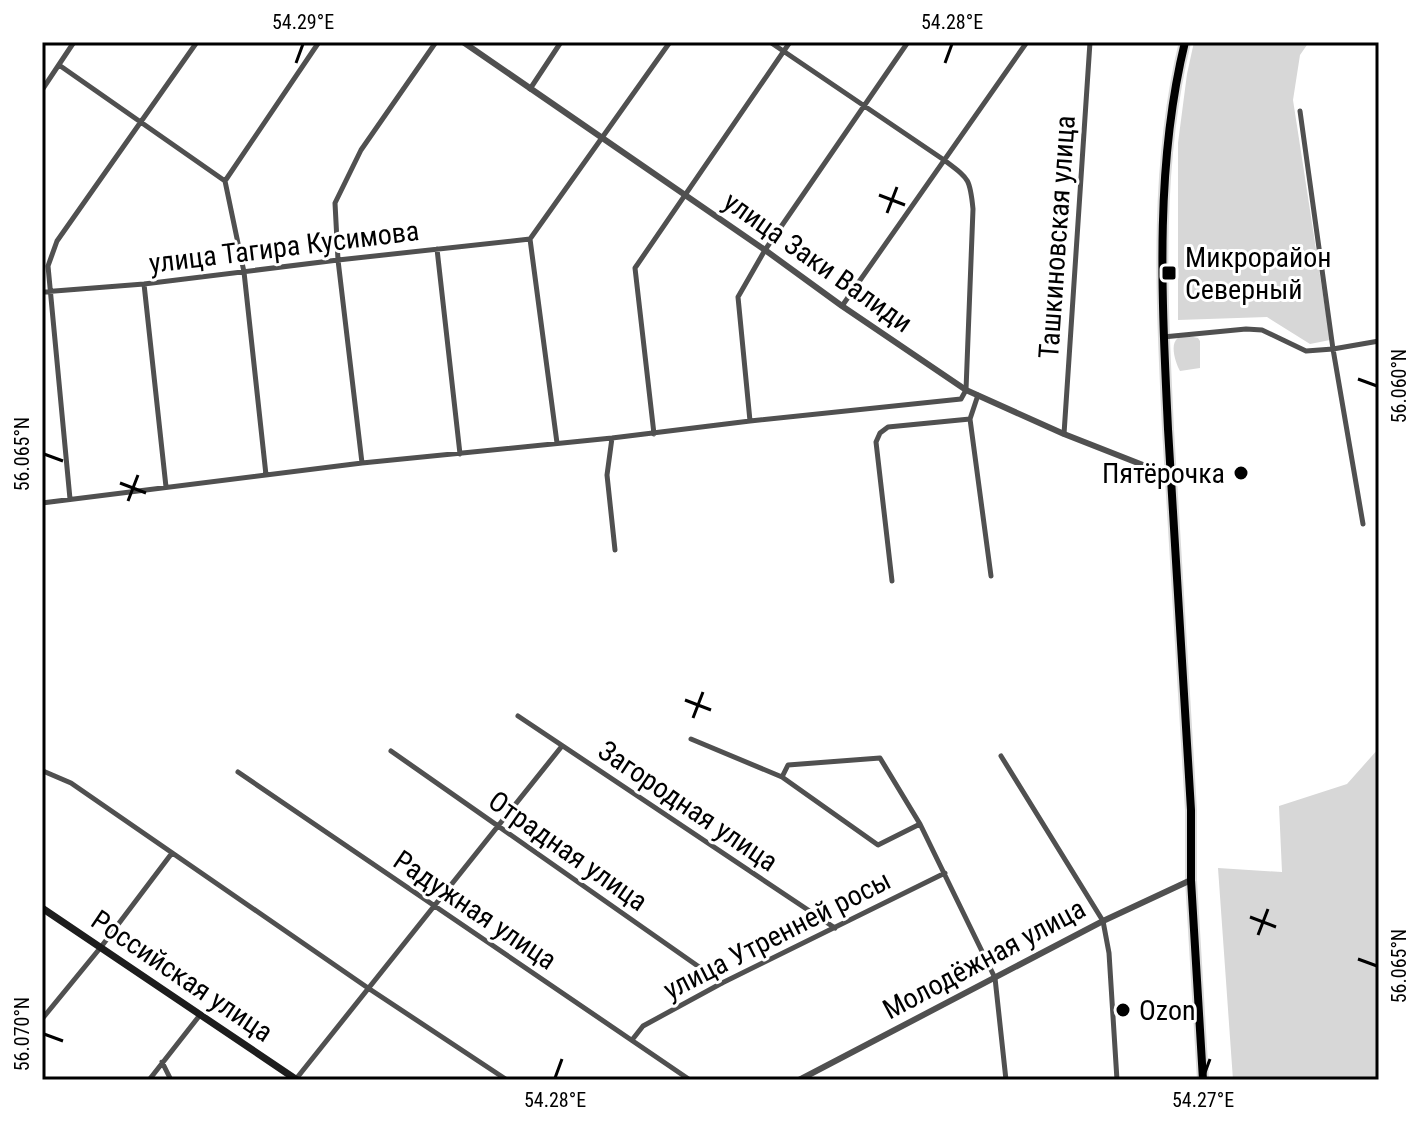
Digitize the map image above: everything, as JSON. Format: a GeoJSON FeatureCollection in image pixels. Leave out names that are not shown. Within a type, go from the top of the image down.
{"type":"FeatureCollection","features":[{"type":"Feature","properties":{"kind":"main road"},"geometry":{"type":"LineString","coordinates":[[1185,42],[1167,146],[1161,240],[1163,337],[1191,810],[1191,880],[1203,1080]]}},
{"type":"Feature","properties":{"kind":"main road","name":"Российская улица"},"geometry":{"type":"LineString","coordinates":[[42,908],[297,1080]]}},
{"type":"Feature","properties":{"kind":"street"},"geometry":{"type":"LineString","coordinates":[[42,90],[74,42]]}},
{"type":"Feature","properties":{"kind":"street"},"geometry":{"type":"LineString","coordinates":[[70,499],[48,266],[57,241],[197,42]]}},
{"type":"Feature","properties":{"kind":"street"},"geometry":{"type":"LineString","coordinates":[[225,181],[319,42]]}},
{"type":"Feature","properties":{"kind":"street"},"geometry":{"type":"LineString","coordinates":[[362,463],[338,260],[335,203],[361,150],[436,42]]}},
{"type":"Feature","properties":{"kind":"street","name":"улица Заки Валиди"},"geometry":{"type":"LineString","coordinates":[[463,42],[966,390],[1064,434],[1171,476]]}},
{"type":"Feature","properties":{"kind":"street"},"geometry":{"type":"LineString","coordinates":[[530,89],[561,42]]}},
{"type":"Feature","properties":{"kind":"street"},"geometry":{"type":"LineString","coordinates":[[557,443],[530,239],[670,42]]}},
{"type":"Feature","properties":{"kind":"street"},"geometry":{"type":"LineString","coordinates":[[42,503],[362,463],[961,399],[966,390],[973,209],[970,183],[944,160],[770,42]]}},
{"type":"Feature","properties":{"kind":"street"},"geometry":{"type":"LineString","coordinates":[[654,434],[635,268],[790,42]]}},
{"type":"Feature","properties":{"kind":"street"},"geometry":{"type":"LineString","coordinates":[[750,421],[738,297],[765,250],[908,42]]}},
{"type":"Feature","properties":{"kind":"street"},"geometry":{"type":"LineString","coordinates":[[842,306],[1027,42]]}},
{"type":"Feature","properties":{"kind":"street","name":"Ташкиновская улица"},"geometry":{"type":"LineString","coordinates":[[1064,434],[1090,42]]}},
{"type":"Feature","properties":{"kind":"street"},"geometry":{"type":"LineString","coordinates":[[59,65],[225,181],[244,272],[266,475]]}},
{"type":"Feature","properties":{"kind":"street"},"geometry":{"type":"LineString","coordinates":[[1300,111],[1333,349],[1363,524]]}},
{"type":"Feature","properties":{"kind":"street","name":"улица Тагира Кусимова"},"geometry":{"type":"LineString","coordinates":[[42,292],[144,284],[530,239]]}},
{"type":"Feature","properties":{"kind":"street"},"geometry":{"type":"LineString","coordinates":[[437,249],[460,454]]}},
{"type":"Feature","properties":{"kind":"street"},"geometry":{"type":"LineString","coordinates":[[144,284],[166,487]]}},
{"type":"Feature","properties":{"kind":"street"},"geometry":{"type":"LineString","coordinates":[[1163,337],[1262,330],[1306,351],[1379,341]]}},
{"type":"Feature","properties":{"kind":"street"},"geometry":{"type":"LineString","coordinates":[[978,395],[970,419],[991,576]]}},
{"type":"Feature","properties":{"kind":"street"},"geometry":{"type":"LineString","coordinates":[[892,581],[876,442],[880,433],[888,427],[970,419]]}},
{"type":"Feature","properties":{"kind":"street"},"geometry":{"type":"LineString","coordinates":[[612,438],[607,475],[615,550]]}},
{"type":"Feature","properties":{"kind":"street","name":"Загородная улица"},"geometry":{"type":"LineString","coordinates":[[518,716],[835,928]]}},
{"type":"Feature","properties":{"kind":"street"},"geometry":{"type":"LineString","coordinates":[[691,739],[782,777],[878,845],[920,824]]}},
{"type":"Feature","properties":{"kind":"street"},"geometry":{"type":"LineString","coordinates":[[297,1080],[562,746]]}},
{"type":"Feature","properties":{"kind":"street","name":"Отрадная улица"},"geometry":{"type":"LineString","coordinates":[[391,751],[722,983]]}},
{"type":"Feature","properties":{"kind":"street"},"geometry":{"type":"LineString","coordinates":[[1001,756],[1103,921],[1109,953],[1117,1080]]}},
{"type":"Feature","properties":{"kind":"street"},"geometry":{"type":"LineString","coordinates":[[782,777],[788,765],[880,758],[920,824],[995,978],[1006,1080]]}},
{"type":"Feature","properties":{"kind":"street"},"geometry":{"type":"LineString","coordinates":[[43,771],[71,783],[507,1080]]}},
{"type":"Feature","properties":{"kind":"street","name":"Радужная улица"},"geometry":{"type":"LineString","coordinates":[[238,772],[690,1080]]}},
{"type":"Feature","properties":{"kind":"street"},"geometry":{"type":"LineString","coordinates":[[42,1019],[172,853]]}},
{"type":"Feature","properties":{"kind":"street","name":"улица Утренней росы"},"geometry":{"type":"LineString","coordinates":[[632,1040],[643,1026],[722,983],[945,873]]}},
{"type":"Feature","properties":{"kind":"street","name":"Молодёжная улица"},"geometry":{"type":"LineString","coordinates":[[799,1080],[1103,921],[1191,880]]}},
{"type":"Feature","properties":{"kind":"street"},"geometry":{"type":"LineString","coordinates":[[149,1080],[200,1014]]}},
{"type":"Feature","properties":{"kind":"street"},"geometry":{"type":"LineString","coordinates":[[162,1062],[171,1080]]}},
{"type":"Feature","properties":{"kind":"shaded area"},"geometry":{"type":"Polygon","coordinates":[[[1194,42],[1309,42],[1300,55],[1293,100],[1330,340],[1310,344],[1267,317],[1178,320],[1178,143],[1194,42]]]}},
{"type":"Feature","properties":{"kind":"shaded area"},"geometry":{"type":"Polygon","coordinates":[[[1180,337],[1193,337],[1200,341],[1200,368],[1180,371],[1174,354],[1175,341],[1180,337]]]}},
{"type":"Feature","properties":{"kind":"shaded area"},"geometry":{"type":"Polygon","coordinates":[[[1379,748],[1379,1080],[1233,1080],[1218,868],[1282,872],[1279,806],[1347,784],[1379,748]]]}},
{"type":"Feature","properties":{"kind":"place","name":"Микрорайон Северный"},"geometry":{"type":"Point","coordinates":[1169,273]}},
{"type":"Feature","properties":{"kind":"place","name":"Пятёрочка"},"geometry":{"type":"Point","coordinates":[1241,473]}},
{"type":"Feature","properties":{"kind":"place","name":"Ozon"},"geometry":{"type":"Point","coordinates":[1123,1010]}}]}
